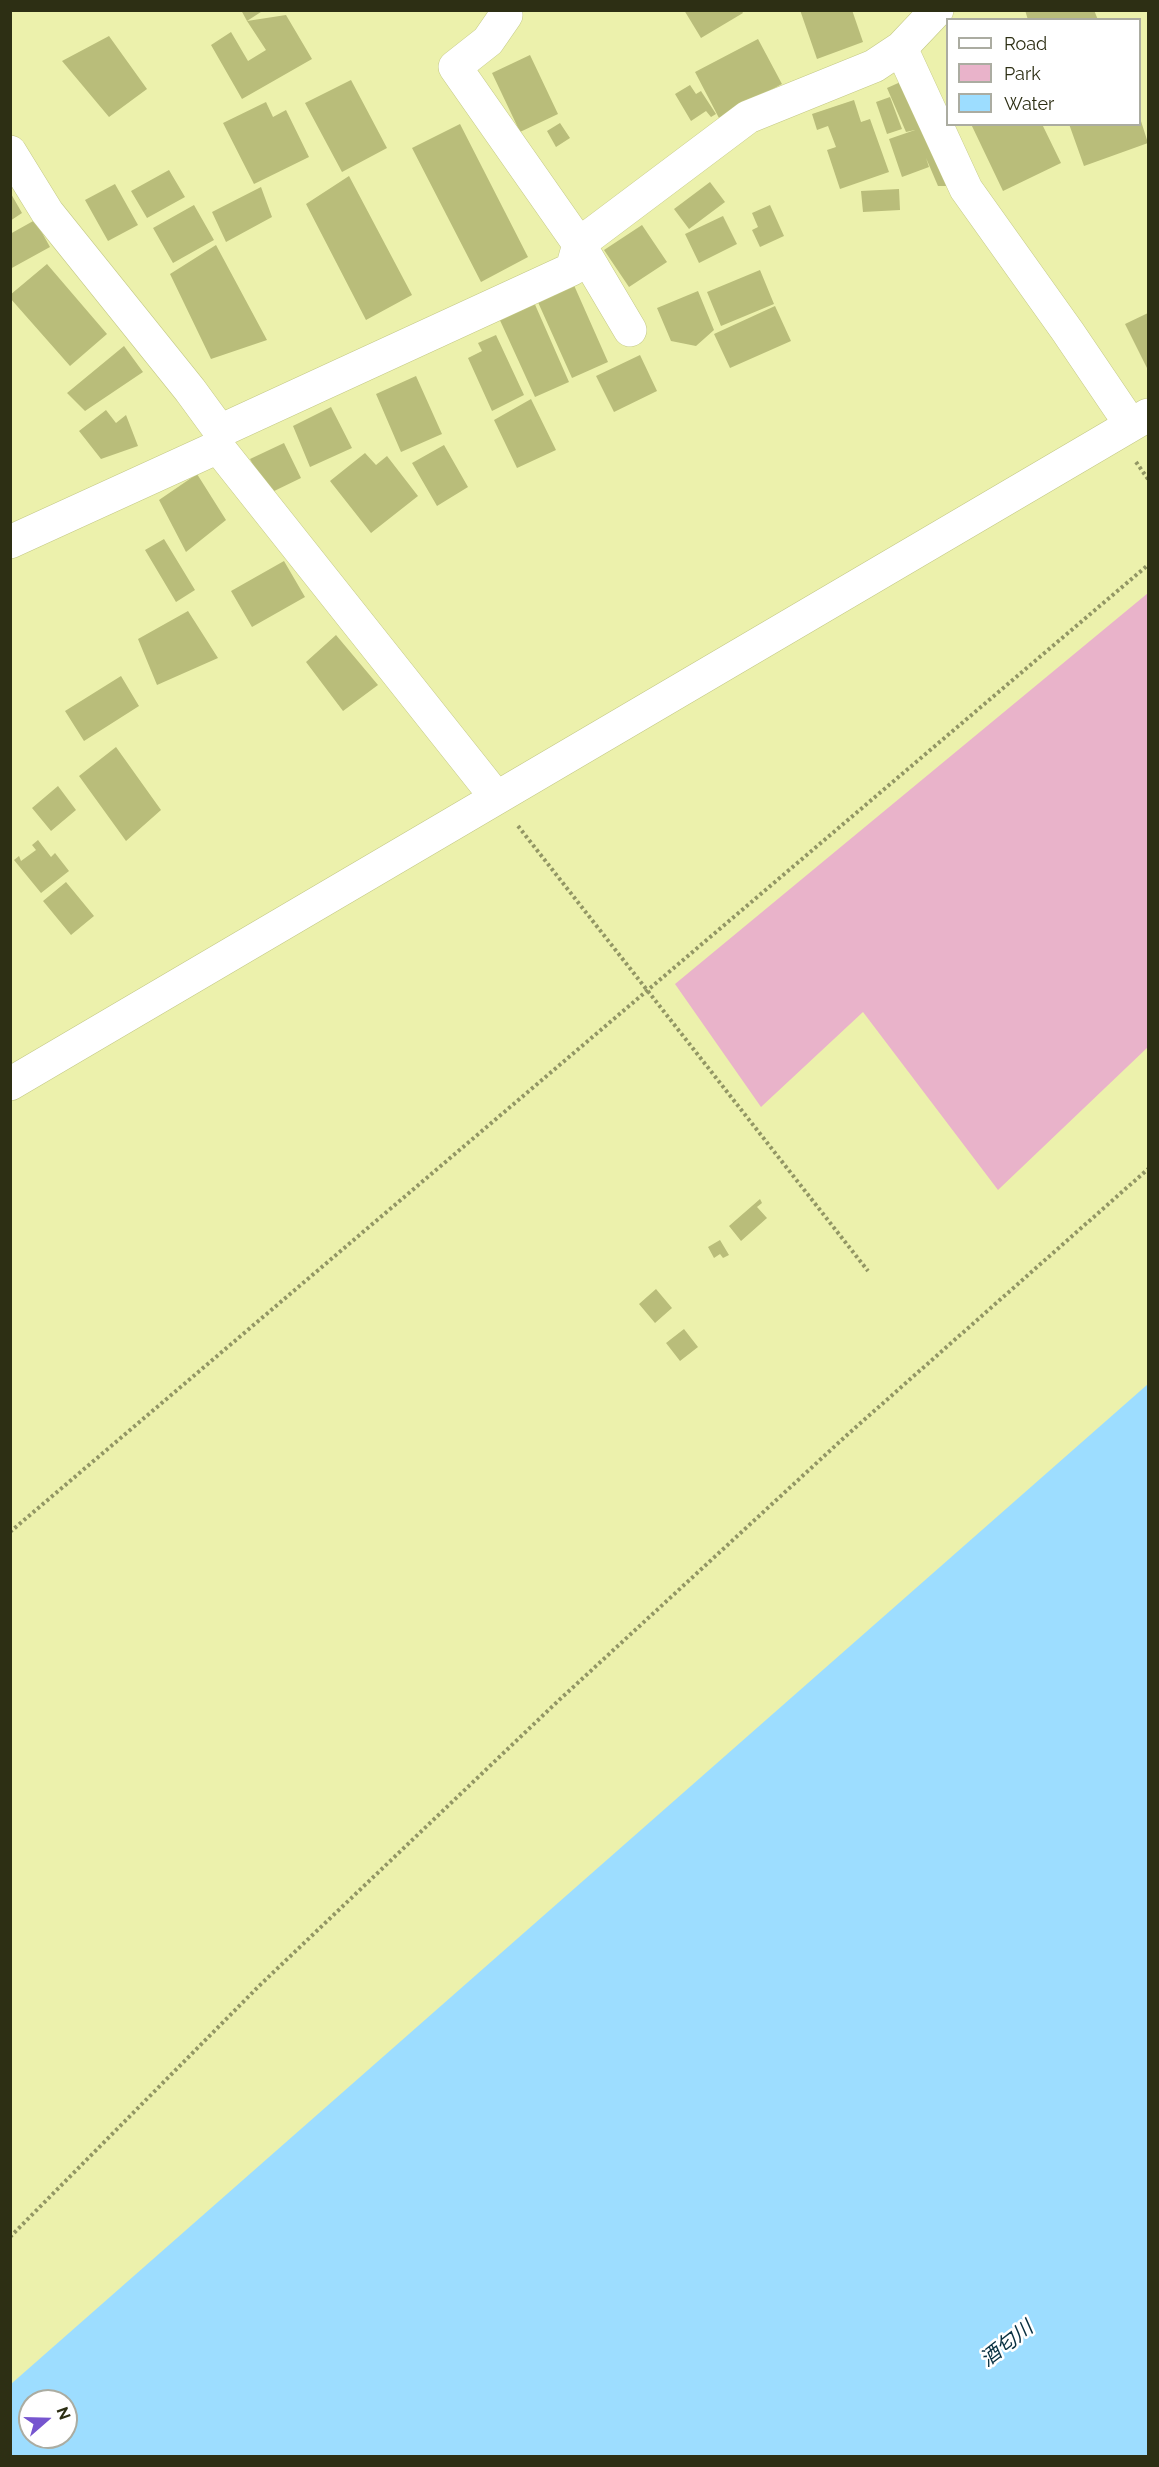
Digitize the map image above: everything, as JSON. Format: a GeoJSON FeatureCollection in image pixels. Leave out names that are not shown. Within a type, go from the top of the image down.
{"type":"FeatureCollection","features":[{"type":"Feature","properties":{"kind":"street"},"geometry":{"type":"LineString","coordinates":[[504,10],[506,15],[488,41],[455,67],[579,244],[630,330]]}},
{"type":"Feature","properties":{"kind":"street"},"geometry":{"type":"LineString","coordinates":[[10,542],[572,269],[579,244],[748,117],[874,66],[901,48],[937,10]]}},
{"type":"Feature","properties":{"kind":"street"},"geometry":{"type":"LineString","coordinates":[[10,1084],[1140,420],[1068,332],[966,189],[901,48]]}},
{"type":"Feature","properties":{"kind":"street"},"geometry":{"type":"LineString","coordinates":[[10,152],[47,212],[190,390],[219,439],[496,797]]}},
{"type":"Feature","properties":{"kind":"path"},"geometry":{"type":"LineString","coordinates":[[10,1532],[1149,565]]}},
{"type":"Feature","properties":{"kind":"path"},"geometry":{"type":"LineString","coordinates":[[496,797],[646,992],[868,1272]]}},
{"type":"Feature","properties":{"kind":"path"},"geometry":{"type":"LineString","coordinates":[[10,2237],[259,1986],[557,1702],[847,1435],[1149,1169]]}},
{"type":"Feature","properties":{"kind":"green space"},"geometry":{"type":"Polygon","coordinates":[[[1148,593],[1148,1047],[998,1190],[863,1012],[761,1107],[675,984],[1148,593]]]}},
{"type":"Feature","properties":{"kind":"water","name":"酒匂川"},"geometry":{"type":"Polygon","coordinates":[[[1148,1384],[1148,2456],[11,2456],[11,2384],[1148,1384]]]}},
{"type":"Feature","properties":{"kind":"building"},"geometry":{"type":"Polygon","coordinates":[[[241,10],[264,10],[247,21],[241,10]]]}},
{"type":"Feature","properties":{"kind":"building"},"geometry":{"type":"Polygon","coordinates":[[[684,10],[741,10],[743,13],[701,38],[684,10]]]}},
{"type":"Feature","properties":{"kind":"building"},"geometry":{"type":"Polygon","coordinates":[[[800,10],[852,10],[863,42],[817,59],[800,10]]]}},
{"type":"Feature","properties":{"kind":"building"},"geometry":{"type":"Polygon","coordinates":[[[1025,10],[1094,10],[1097,18],[1027,18],[1025,10]]]}},
{"type":"Feature","properties":{"kind":"building"},"geometry":{"type":"Polygon","coordinates":[[[286,15],[312,59],[242,99],[211,45],[231,32],[248,61],[266,50],[247,21],[286,15]]]}},
{"type":"Feature","properties":{"kind":"building"},"geometry":{"type":"Polygon","coordinates":[[[109,36],[147,89],[109,117],[62,61],[109,36]]]}},
{"type":"Feature","properties":{"kind":"building"},"geometry":{"type":"Polygon","coordinates":[[[758,39],[782,84],[719,118],[695,72],[758,39]]]}},
{"type":"Feature","properties":{"kind":"building"},"geometry":{"type":"Polygon","coordinates":[[[530,55],[558,114],[520,132],[492,73],[530,55]]]}},
{"type":"Feature","properties":{"kind":"building"},"geometry":{"type":"Polygon","coordinates":[[[351,80],[387,148],[342,172],[305,103],[351,80]]]}},
{"type":"Feature","properties":{"kind":"building"},"geometry":{"type":"Polygon","coordinates":[[[905,80],[950,186],[938,186],[926,158],[929,167],[902,177],[889,139],[915,130],[906,132],[887,88],[905,80]]]}},
{"type":"Feature","properties":{"kind":"building"},"geometry":{"type":"Polygon","coordinates":[[[690,85],[696,94],[701,91],[716,114],[711,117],[706,111],[691,121],[675,94],[690,85]]]}},
{"type":"Feature","properties":{"kind":"building"},"geometry":{"type":"Polygon","coordinates":[[[890,97],[902,129],[887,134],[876,102],[890,97]]]}},
{"type":"Feature","properties":{"kind":"building"},"geometry":{"type":"Polygon","coordinates":[[[854,100],[861,122],[870,119],[889,172],[840,189],[827,150],[836,147],[828,126],[817,130],[812,114],[854,100]]]}},
{"type":"Feature","properties":{"kind":"building"},"geometry":{"type":"Polygon","coordinates":[[[266,102],[273,117],[286,110],[309,157],[254,184],[223,123],[266,102]]]}},
{"type":"Feature","properties":{"kind":"building"},"geometry":{"type":"Polygon","coordinates":[[[1141,121],[1148,143],[1084,166],[1070,126],[1141,126],[1141,121]]]}},
{"type":"Feature","properties":{"kind":"building"},"geometry":{"type":"Polygon","coordinates":[[[560,123],[570,138],[556,147],[547,131],[560,123]]]}},
{"type":"Feature","properties":{"kind":"building"},"geometry":{"type":"Polygon","coordinates":[[[460,124],[528,257],[481,282],[412,148],[460,124]]]}},
{"type":"Feature","properties":{"kind":"building"},"geometry":{"type":"Polygon","coordinates":[[[972,126],[1043,126],[1061,163],[1003,191],[972,126]]]}},
{"type":"Feature","properties":{"kind":"building"},"geometry":{"type":"Polygon","coordinates":[[[169,170],[185,197],[147,218],[131,191],[169,170]]]}},
{"type":"Feature","properties":{"kind":"building"},"geometry":{"type":"Polygon","coordinates":[[[349,176],[412,295],[366,320],[306,204],[349,176]]]}},
{"type":"Feature","properties":{"kind":"building"},"geometry":{"type":"Polygon","coordinates":[[[710,182],[725,202],[689,229],[674,209],[710,182]]]}},
{"type":"Feature","properties":{"kind":"building"},"geometry":{"type":"Polygon","coordinates":[[[115,184],[138,225],[108,241],[85,200],[115,184]]]}},
{"type":"Feature","properties":{"kind":"building"},"geometry":{"type":"Polygon","coordinates":[[[261,187],[272,217],[226,242],[212,212],[261,187]]]}},
{"type":"Feature","properties":{"kind":"building"},"geometry":{"type":"Polygon","coordinates":[[[899,189],[900,210],[863,212],[861,191],[899,189]]]}},
{"type":"Feature","properties":{"kind":"building"},"geometry":{"type":"Polygon","coordinates":[[[10,192],[22,213],[10,221],[10,192]]]}},
{"type":"Feature","properties":{"kind":"building"},"geometry":{"type":"Polygon","coordinates":[[[194,205],[214,240],[173,263],[153,228],[194,205]]]}},
{"type":"Feature","properties":{"kind":"building"},"geometry":{"type":"Polygon","coordinates":[[[770,205],[784,236],[760,247],[752,230],[758,227],[752,213],[770,205]]]}},
{"type":"Feature","properties":{"kind":"building"},"geometry":{"type":"Polygon","coordinates":[[[723,216],[737,244],[699,263],[685,234],[723,216]]]}},
{"type":"Feature","properties":{"kind":"building"},"geometry":{"type":"Polygon","coordinates":[[[35,220],[50,247],[10,269],[10,234],[35,220]]]}},
{"type":"Feature","properties":{"kind":"building"},"geometry":{"type":"Polygon","coordinates":[[[642,225],[667,262],[629,287],[604,250],[642,225]]]}},
{"type":"Feature","properties":{"kind":"building"},"geometry":{"type":"Polygon","coordinates":[[[216,245],[267,340],[211,359],[170,274],[216,245]]]}},
{"type":"Feature","properties":{"kind":"building"},"geometry":{"type":"Polygon","coordinates":[[[47,264],[107,334],[70,366],[10,298],[10,295],[47,264]]]}},
{"type":"Feature","properties":{"kind":"building"},"geometry":{"type":"Polygon","coordinates":[[[760,270],[774,304],[721,326],[707,292],[760,270]]]}},
{"type":"Feature","properties":{"kind":"building"},"geometry":{"type":"Polygon","coordinates":[[[573,283],[608,362],[572,378],[537,300],[573,283]]]}},
{"type":"Feature","properties":{"kind":"building"},"geometry":{"type":"Polygon","coordinates":[[[698,291],[714,330],[696,346],[671,341],[657,308],[698,291]]]}},
{"type":"Feature","properties":{"kind":"building"},"geometry":{"type":"Polygon","coordinates":[[[533,300],[569,382],[535,397],[498,316],[533,300]]]}},
{"type":"Feature","properties":{"kind":"building"},"geometry":{"type":"Polygon","coordinates":[[[775,306],[791,341],[730,368],[714,334],[775,306]]]}},
{"type":"Feature","properties":{"kind":"building"},"geometry":{"type":"Polygon","coordinates":[[[1148,313],[1148,367],[1147,368],[1125,324],[1148,313]]]}},
{"type":"Feature","properties":{"kind":"building"},"geometry":{"type":"Polygon","coordinates":[[[496,335],[524,395],[492,411],[468,358],[482,351],[478,343],[496,335]]]}},
{"type":"Feature","properties":{"kind":"building"},"geometry":{"type":"Polygon","coordinates":[[[124,346],[143,372],[85,411],[67,393],[124,346]]]}},
{"type":"Feature","properties":{"kind":"building"},"geometry":{"type":"Polygon","coordinates":[[[640,355],[657,391],[614,412],[596,376],[640,355]]]}},
{"type":"Feature","properties":{"kind":"building"},"geometry":{"type":"Polygon","coordinates":[[[416,376],[442,434],[401,452],[376,394],[416,376]]]}},
{"type":"Feature","properties":{"kind":"building"},"geometry":{"type":"Polygon","coordinates":[[[531,399],[556,450],[517,468],[494,420],[531,399]]]}},
{"type":"Feature","properties":{"kind":"building"},"geometry":{"type":"Polygon","coordinates":[[[331,407],[352,448],[310,467],[293,426],[331,407]]]}},
{"type":"Feature","properties":{"kind":"building"},"geometry":{"type":"Polygon","coordinates":[[[106,410],[116,423],[126,415],[138,446],[101,459],[79,431],[106,410]]]}},
{"type":"Feature","properties":{"kind":"building"},"geometry":{"type":"Polygon","coordinates":[[[284,443],[301,478],[268,494],[250,459],[284,443]]]}},
{"type":"Feature","properties":{"kind":"building"},"geometry":{"type":"Polygon","coordinates":[[[444,445],[468,487],[437,506],[412,463],[444,445]]]}},
{"type":"Feature","properties":{"kind":"building"},"geometry":{"type":"Polygon","coordinates":[[[365,453],[376,465],[387,456],[418,496],[371,533],[330,481],[365,453]]]}},
{"type":"Feature","properties":{"kind":"building"},"geometry":{"type":"Polygon","coordinates":[[[197,474],[226,520],[186,552],[159,500],[197,474]]]}},
{"type":"Feature","properties":{"kind":"building"},"geometry":{"type":"Polygon","coordinates":[[[164,539],[195,590],[176,602],[145,550],[164,539]]]}},
{"type":"Feature","properties":{"kind":"building"},"geometry":{"type":"Polygon","coordinates":[[[284,561],[305,597],[252,627],[231,591],[284,561]]]}},
{"type":"Feature","properties":{"kind":"building"},"geometry":{"type":"Polygon","coordinates":[[[188,611],[218,658],[157,685],[138,639],[188,611]]]}},
{"type":"Feature","properties":{"kind":"building"},"geometry":{"type":"Polygon","coordinates":[[[336,635],[378,685],[343,711],[306,662],[336,635]]]}},
{"type":"Feature","properties":{"kind":"building"},"geometry":{"type":"Polygon","coordinates":[[[121,676],[139,706],[84,741],[65,711],[121,676]]]}},
{"type":"Feature","properties":{"kind":"building"},"geometry":{"type":"Polygon","coordinates":[[[116,747],[161,810],[126,841],[79,776],[116,747]]]}},
{"type":"Feature","properties":{"kind":"building"},"geometry":{"type":"Polygon","coordinates":[[[58,786],[76,810],[51,831],[32,808],[58,786]]]}},
{"type":"Feature","properties":{"kind":"building"},"geometry":{"type":"Polygon","coordinates":[[[38,840],[51,857],[55,853],[69,871],[41,893],[14,860],[19,856],[21,861],[36,850],[32,845],[38,840]]]}},
{"type":"Feature","properties":{"kind":"building"},"geometry":{"type":"Polygon","coordinates":[[[66,882],[94,916],[71,935],[43,901],[66,882]]]}},
{"type":"Feature","properties":{"kind":"building"},"geometry":{"type":"Polygon","coordinates":[[[760,1199],[762,1203],[757,1207],[767,1218],[741,1241],[729,1226],[760,1199]]]}},
{"type":"Feature","properties":{"kind":"building"},"geometry":{"type":"Polygon","coordinates":[[[720,1240],[729,1255],[723,1258],[720,1254],[714,1258],[708,1247],[720,1240]]]}},
{"type":"Feature","properties":{"kind":"building"},"geometry":{"type":"Polygon","coordinates":[[[656,1289],[672,1308],[655,1323],[639,1304],[656,1289]]]}},
{"type":"Feature","properties":{"kind":"building"},"geometry":{"type":"Polygon","coordinates":[[[684,1329],[698,1347],[680,1361],[666,1343],[684,1329]]]}}]}
